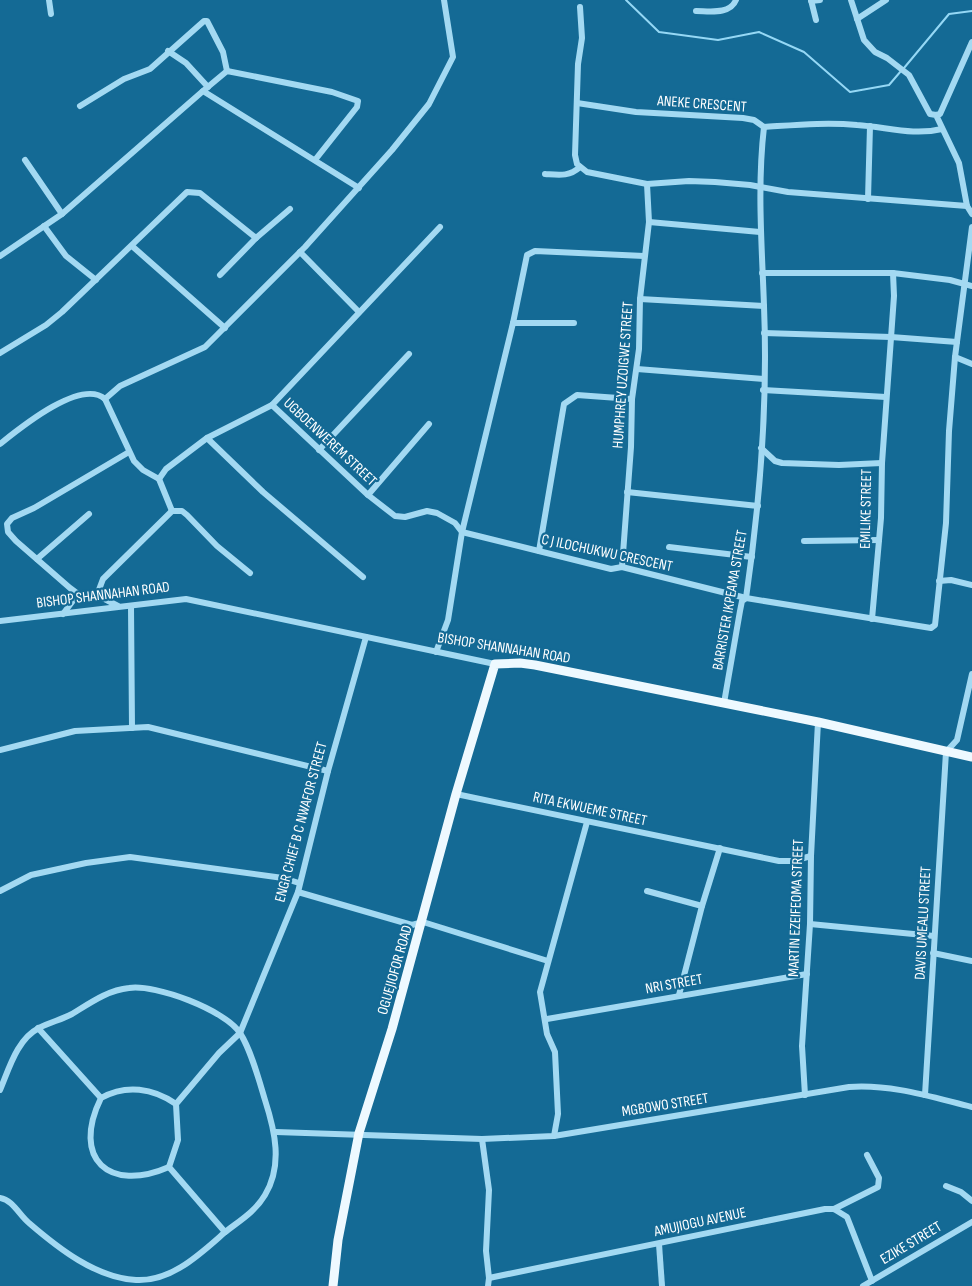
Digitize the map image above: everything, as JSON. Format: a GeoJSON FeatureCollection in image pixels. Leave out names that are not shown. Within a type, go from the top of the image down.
{"type":"FeatureCollection","features":[{"type":"Feature","properties":{"kind":"main road","name":"BISHOP SHANNAHAN ROAD"},"geometry":{"type":"LineString","coordinates":[[495,664],[520,663],[535,665],[818,722],[972,758]]}},
{"type":"Feature","properties":{"kind":"main road","name":"OGUEJIOFOR ROAD"},"geometry":{"type":"LineString","coordinates":[[333,1286],[338,1240],[359,1133],[423,922],[456,794],[495,664]]}},
{"type":"Feature","properties":{"kind":"street"},"geometry":{"type":"LineString","coordinates":[[49,0],[51,14]]}},
{"type":"Feature","properties":{"kind":"street"},"geometry":{"type":"LineString","coordinates":[[105,399],[120,386],[205,347],[300,252],[359,188],[429,104],[453,57],[444,0]]}},
{"type":"Feature","properties":{"kind":"street"},"geometry":{"type":"LineString","coordinates":[[696,11],[718,12],[732,7],[736,0]]}},
{"type":"Feature","properties":{"kind":"street"},"geometry":{"type":"LineString","coordinates":[[816,20],[811,0],[820,0]]}},
{"type":"Feature","properties":{"kind":"street"},"geometry":{"type":"LineString","coordinates":[[850,0],[864,40],[870,47],[909,75],[930,114],[940,114],[972,42]]}},
{"type":"Feature","properties":{"kind":"street"},"geometry":{"type":"LineString","coordinates":[[857,19],[886,0]]}},
{"type":"Feature","properties":{"kind":"street"},"geometry":{"type":"LineString","coordinates":[[580,7],[582,38],[575,155],[580,167],[587,172],[647,184],[688,181],[788,192],[967,206]]}},
{"type":"Feature","properties":{"kind":"street"},"geometry":{"type":"LineString","coordinates":[[80,106],[124,79],[150,68],[201,22],[207,21],[223,52],[227,71]]}},
{"type":"Feature","properties":{"kind":"street"},"geometry":{"type":"LineString","coordinates":[[168,51],[186,63],[206,89],[359,188]]}},
{"type":"Feature","properties":{"kind":"street"},"geometry":{"type":"LineString","coordinates":[[227,71],[332,92],[358,102],[357,107],[315,160]]}},
{"type":"Feature","properties":{"kind":"street"},"geometry":{"type":"LineString","coordinates":[[0,256],[62,214],[227,71]]}},
{"type":"Feature","properties":{"kind":"street","name":"ANEKE CRESCENT"},"geometry":{"type":"LineString","coordinates":[[577,103],[636,112],[743,118],[754,120],[764,128],[760,232],[764,306],[764,390]]}},
{"type":"Feature","properties":{"kind":"street"},"geometry":{"type":"LineString","coordinates":[[936,115],[959,163],[967,206],[972,214]]}},
{"type":"Feature","properties":{"kind":"street"},"geometry":{"type":"LineString","coordinates":[[764,128],[810,124],[870,126],[920,133],[942,129]]}},
{"type":"Feature","properties":{"kind":"street"},"geometry":{"type":"LineString","coordinates":[[868,199],[870,126]]}},
{"type":"Feature","properties":{"kind":"street"},"geometry":{"type":"LineString","coordinates":[[25,160],[62,214]]}},
{"type":"Feature","properties":{"kind":"street"},"geometry":{"type":"LineString","coordinates":[[545,174],[563,176],[573,173],[580,167]]}},
{"type":"Feature","properties":{"kind":"street","name":"HUMPHREY UZOIGWE STREET"},"geometry":{"type":"LineString","coordinates":[[622,567],[632,400],[637,368],[640,299],[649,222],[647,184]]}},
{"type":"Feature","properties":{"kind":"street"},"geometry":{"type":"LineString","coordinates":[[0,353],[46,325],[96,280],[187,192],[200,193],[256,238]]}},
{"type":"Feature","properties":{"kind":"street"},"geometry":{"type":"LineString","coordinates":[[220,275],[256,238],[290,209]]}},
{"type":"Feature","properties":{"kind":"street"},"geometry":{"type":"LineString","coordinates":[[649,222],[760,232]]}},
{"type":"Feature","properties":{"kind":"street"},"geometry":{"type":"LineString","coordinates":[[44,226],[66,256],[96,280]]}},
{"type":"Feature","properties":{"kind":"street"},"geometry":{"type":"LineString","coordinates":[[272,405],[440,227]]}},
{"type":"Feature","properties":{"kind":"street"},"geometry":{"type":"LineString","coordinates":[[972,227],[969,284],[955,357],[949,431],[946,523],[939,581],[951,580],[972,585]]}},
{"type":"Feature","properties":{"kind":"street"},"geometry":{"type":"LineString","coordinates":[[132,246],[226,328]]}},
{"type":"Feature","properties":{"kind":"street"},"geometry":{"type":"LineString","coordinates":[[436,652],[448,620],[462,532],[513,323],[526,255],[535,251],[644,256]]}},
{"type":"Feature","properties":{"kind":"street"},"geometry":{"type":"LineString","coordinates":[[300,252],[358,312]]}},
{"type":"Feature","properties":{"kind":"street"},"geometry":{"type":"LineString","coordinates":[[762,273],[894,273],[969,284]]}},
{"type":"Feature","properties":{"kind":"street"},"geometry":{"type":"LineString","coordinates":[[882,463],[894,273]]}},
{"type":"Feature","properties":{"kind":"street"},"geometry":{"type":"LineString","coordinates":[[640,299],[764,306]]}},
{"type":"Feature","properties":{"kind":"street"},"geometry":{"type":"LineString","coordinates":[[513,323],[574,323]]}},
{"type":"Feature","properties":{"kind":"street"},"geometry":{"type":"LineString","coordinates":[[764,334],[891,337],[957,342]]}},
{"type":"Feature","properties":{"kind":"street"},"geometry":{"type":"LineString","coordinates":[[319,450],[409,354]]}},
{"type":"Feature","properties":{"kind":"street"},"geometry":{"type":"LineString","coordinates":[[955,357],[972,364]]}},
{"type":"Feature","properties":{"kind":"street"},"geometry":{"type":"LineString","coordinates":[[637,368],[764,379]]}},
{"type":"Feature","properties":{"kind":"street"},"geometry":{"type":"LineString","coordinates":[[761,448],[764,390],[886,397]]}},
{"type":"Feature","properties":{"kind":"street"},"geometry":{"type":"LineString","coordinates":[[0,444],[20,428],[66,400],[92,393],[100,394],[105,399],[129,452],[143,470],[160,479],[172,511]]}},
{"type":"Feature","properties":{"kind":"street"},"geometry":{"type":"LineString","coordinates":[[539,551],[564,404],[577,395],[632,400]]}},
{"type":"Feature","properties":{"kind":"street","name":"UGBOENWEREM STREET"},"geometry":{"type":"LineString","coordinates":[[160,479],[166,469],[207,438],[272,405],[368,495],[400,518],[420,512],[437,513],[455,523],[462,532]]}},
{"type":"Feature","properties":{"kind":"street"},"geometry":{"type":"LineString","coordinates":[[368,495],[429,424]]}},
{"type":"Feature","properties":{"kind":"street"},"geometry":{"type":"LineString","coordinates":[[207,438],[263,492],[363,577]]}},
{"type":"Feature","properties":{"kind":"street","name":"EMILIKE STREET"},"geometry":{"type":"LineString","coordinates":[[761,448],[775,461],[782,464],[840,465],[882,463],[879,540],[872,619]]}},
{"type":"Feature","properties":{"kind":"street","name":"BARRISTER IKPEAMA STREET"},"geometry":{"type":"LineString","coordinates":[[724,703],[742,601],[746,598],[752,557],[761,472],[761,448]]}},
{"type":"Feature","properties":{"kind":"street"},"geometry":{"type":"LineString","coordinates":[[119,607],[97,595],[78,594],[16,541],[8,532],[7,524],[12,518],[129,452]]}},
{"type":"Feature","properties":{"kind":"street"},"geometry":{"type":"LineString","coordinates":[[627,492],[758,506]]}},
{"type":"Feature","properties":{"kind":"street"},"geometry":{"type":"LineString","coordinates":[[97,595],[104,579],[172,511],[182,511],[187,514],[218,546],[250,572]]}},
{"type":"Feature","properties":{"kind":"street"},"geometry":{"type":"LineString","coordinates":[[37,558],[89,514]]}},
{"type":"Feature","properties":{"kind":"street","name":"C J ILOCHUKWU CRESCENT"},"geometry":{"type":"LineString","coordinates":[[462,532],[611,569],[622,567],[746,598],[931,628],[935,625],[939,581]]}},
{"type":"Feature","properties":{"kind":"street"},"geometry":{"type":"LineString","coordinates":[[804,540],[879,540]]}},
{"type":"Feature","properties":{"kind":"street"},"geometry":{"type":"LineString","coordinates":[[668,547],[752,557]]}},
{"type":"Feature","properties":{"kind":"street"},"geometry":{"type":"LineString","coordinates":[[63,614],[78,594]]}},
{"type":"Feature","properties":{"kind":"street","name":"BISHOP SHANNAHAN ROAD"},"geometry":{"type":"LineString","coordinates":[[0,621],[186,599],[366,640],[495,664]]}},
{"type":"Feature","properties":{"kind":"street"},"geometry":{"type":"LineString","coordinates":[[131,607],[132,728]]}},
{"type":"Feature","properties":{"kind":"street","name":"ENGR CHIEF B C NWAFOR STREET"},"geometry":{"type":"LineString","coordinates":[[240,1033],[298,892],[328,771],[366,640]]}},
{"type":"Feature","properties":{"kind":"street"},"geometry":{"type":"LineString","coordinates":[[946,752],[958,740],[972,674]]}},
{"type":"Feature","properties":{"kind":"street","name":"MARTIN EZEIFEOMA STREET"},"geometry":{"type":"LineString","coordinates":[[805,1095],[802,1046],[810,924],[811,856],[818,722]]}},
{"type":"Feature","properties":{"kind":"street"},"geometry":{"type":"LineString","coordinates":[[0,750],[74,731],[148,727],[328,771]]}},
{"type":"Feature","properties":{"kind":"street","name":"DAVIS UMEALU STREET"},"geometry":{"type":"LineString","coordinates":[[925,1095],[946,752]]}},
{"type":"Feature","properties":{"kind":"street","name":"RITA EKWUEME STREET"},"geometry":{"type":"LineString","coordinates":[[456,794],[779,861],[793,861],[811,856]]}},
{"type":"Feature","properties":{"kind":"street"},"geometry":{"type":"LineString","coordinates":[[554,1136],[558,1114],[555,1052],[548,1034],[547,1019],[541,1005],[540,992],[587,822]]}},
{"type":"Feature","properties":{"kind":"street"},"geometry":{"type":"LineString","coordinates":[[679,995],[702,906],[720,848]]}},
{"type":"Feature","properties":{"kind":"street"},"geometry":{"type":"LineString","coordinates":[[0,891],[31,875],[86,863],[130,857],[283,878],[299,883]]}},
{"type":"Feature","properties":{"kind":"street"},"geometry":{"type":"LineString","coordinates":[[647,891],[702,906]]}},
{"type":"Feature","properties":{"kind":"street"},"geometry":{"type":"LineString","coordinates":[[298,892],[412,925],[423,922],[548,961]]}},
{"type":"Feature","properties":{"kind":"street"},"geometry":{"type":"LineString","coordinates":[[810,924],[934,936]]}},
{"type":"Feature","properties":{"kind":"street"},"geometry":{"type":"LineString","coordinates":[[933,953],[972,961]]}},
{"type":"Feature","properties":{"kind":"street","name":"NRI STREET"},"geometry":{"type":"LineString","coordinates":[[547,1019],[806,974]]}},
{"type":"Feature","properties":{"kind":"street"},"geometry":{"type":"LineString","coordinates":[[0,1090],[15,1055],[24,1040],[38,1028],[60,1020],[108,993],[129,988],[146,987],[198,1004],[232,1024],[240,1033],[260,1083],[276,1132],[275,1164],[265,1195],[253,1211],[225,1232],[201,1254],[164,1276],[152,1280],[134,1280],[111,1275],[81,1262],[34,1227],[4,1198],[0,1190]]}},
{"type":"Feature","properties":{"kind":"street"},"geometry":{"type":"LineString","coordinates":[[38,1028],[101,1098]]}},
{"type":"Feature","properties":{"kind":"street"},"geometry":{"type":"LineString","coordinates":[[176,1104],[154,1093],[128,1089],[119,1090],[101,1098],[96,1109],[90,1141],[94,1155],[105,1168],[116,1176],[152,1175],[170,1167],[178,1140],[176,1104],[219,1054],[240,1033]]}},
{"type":"Feature","properties":{"kind":"street","name":"MGBOWO STREET"},"geometry":{"type":"LineString","coordinates":[[276,1132],[359,1133],[482,1139],[554,1136],[870,1086],[925,1095],[972,1107]]}},
{"type":"Feature","properties":{"kind":"street"},"geometry":{"type":"LineString","coordinates":[[482,1139],[489,1190],[486,1250],[488,1286]]}},
{"type":"Feature","properties":{"kind":"street","name":"AMUJIOGU AVENUE"},"geometry":{"type":"LineString","coordinates":[[489,1278],[825,1209],[834,1209],[878,1187],[879,1178],[867,1155]]}},
{"type":"Feature","properties":{"kind":"street"},"geometry":{"type":"LineString","coordinates":[[170,1167],[225,1232]]}},
{"type":"Feature","properties":{"kind":"street"},"geometry":{"type":"LineString","coordinates":[[946,1186],[961,1192],[972,1202]]}},
{"type":"Feature","properties":{"kind":"street"},"geometry":{"type":"LineString","coordinates":[[834,1209],[847,1217],[872,1281]]}},
{"type":"Feature","properties":{"kind":"street","name":"EZIKE STREET"},"geometry":{"type":"LineString","coordinates":[[863,1286],[972,1222]]}},
{"type":"Feature","properties":{"kind":"street"},"geometry":{"type":"LineString","coordinates":[[659,1244],[662,1286]]}},
{"type":"Feature","properties":{"kind":"waterway"},"geometry":{"type":"LineString","coordinates":[[626,0],[659,32],[718,40],[759,32],[804,52],[850,92],[889,85],[901,71]]}},
{"type":"Feature","properties":{"kind":"waterway"},"geometry":{"type":"LineString","coordinates":[[904,68],[949,14],[972,11]]}}]}
